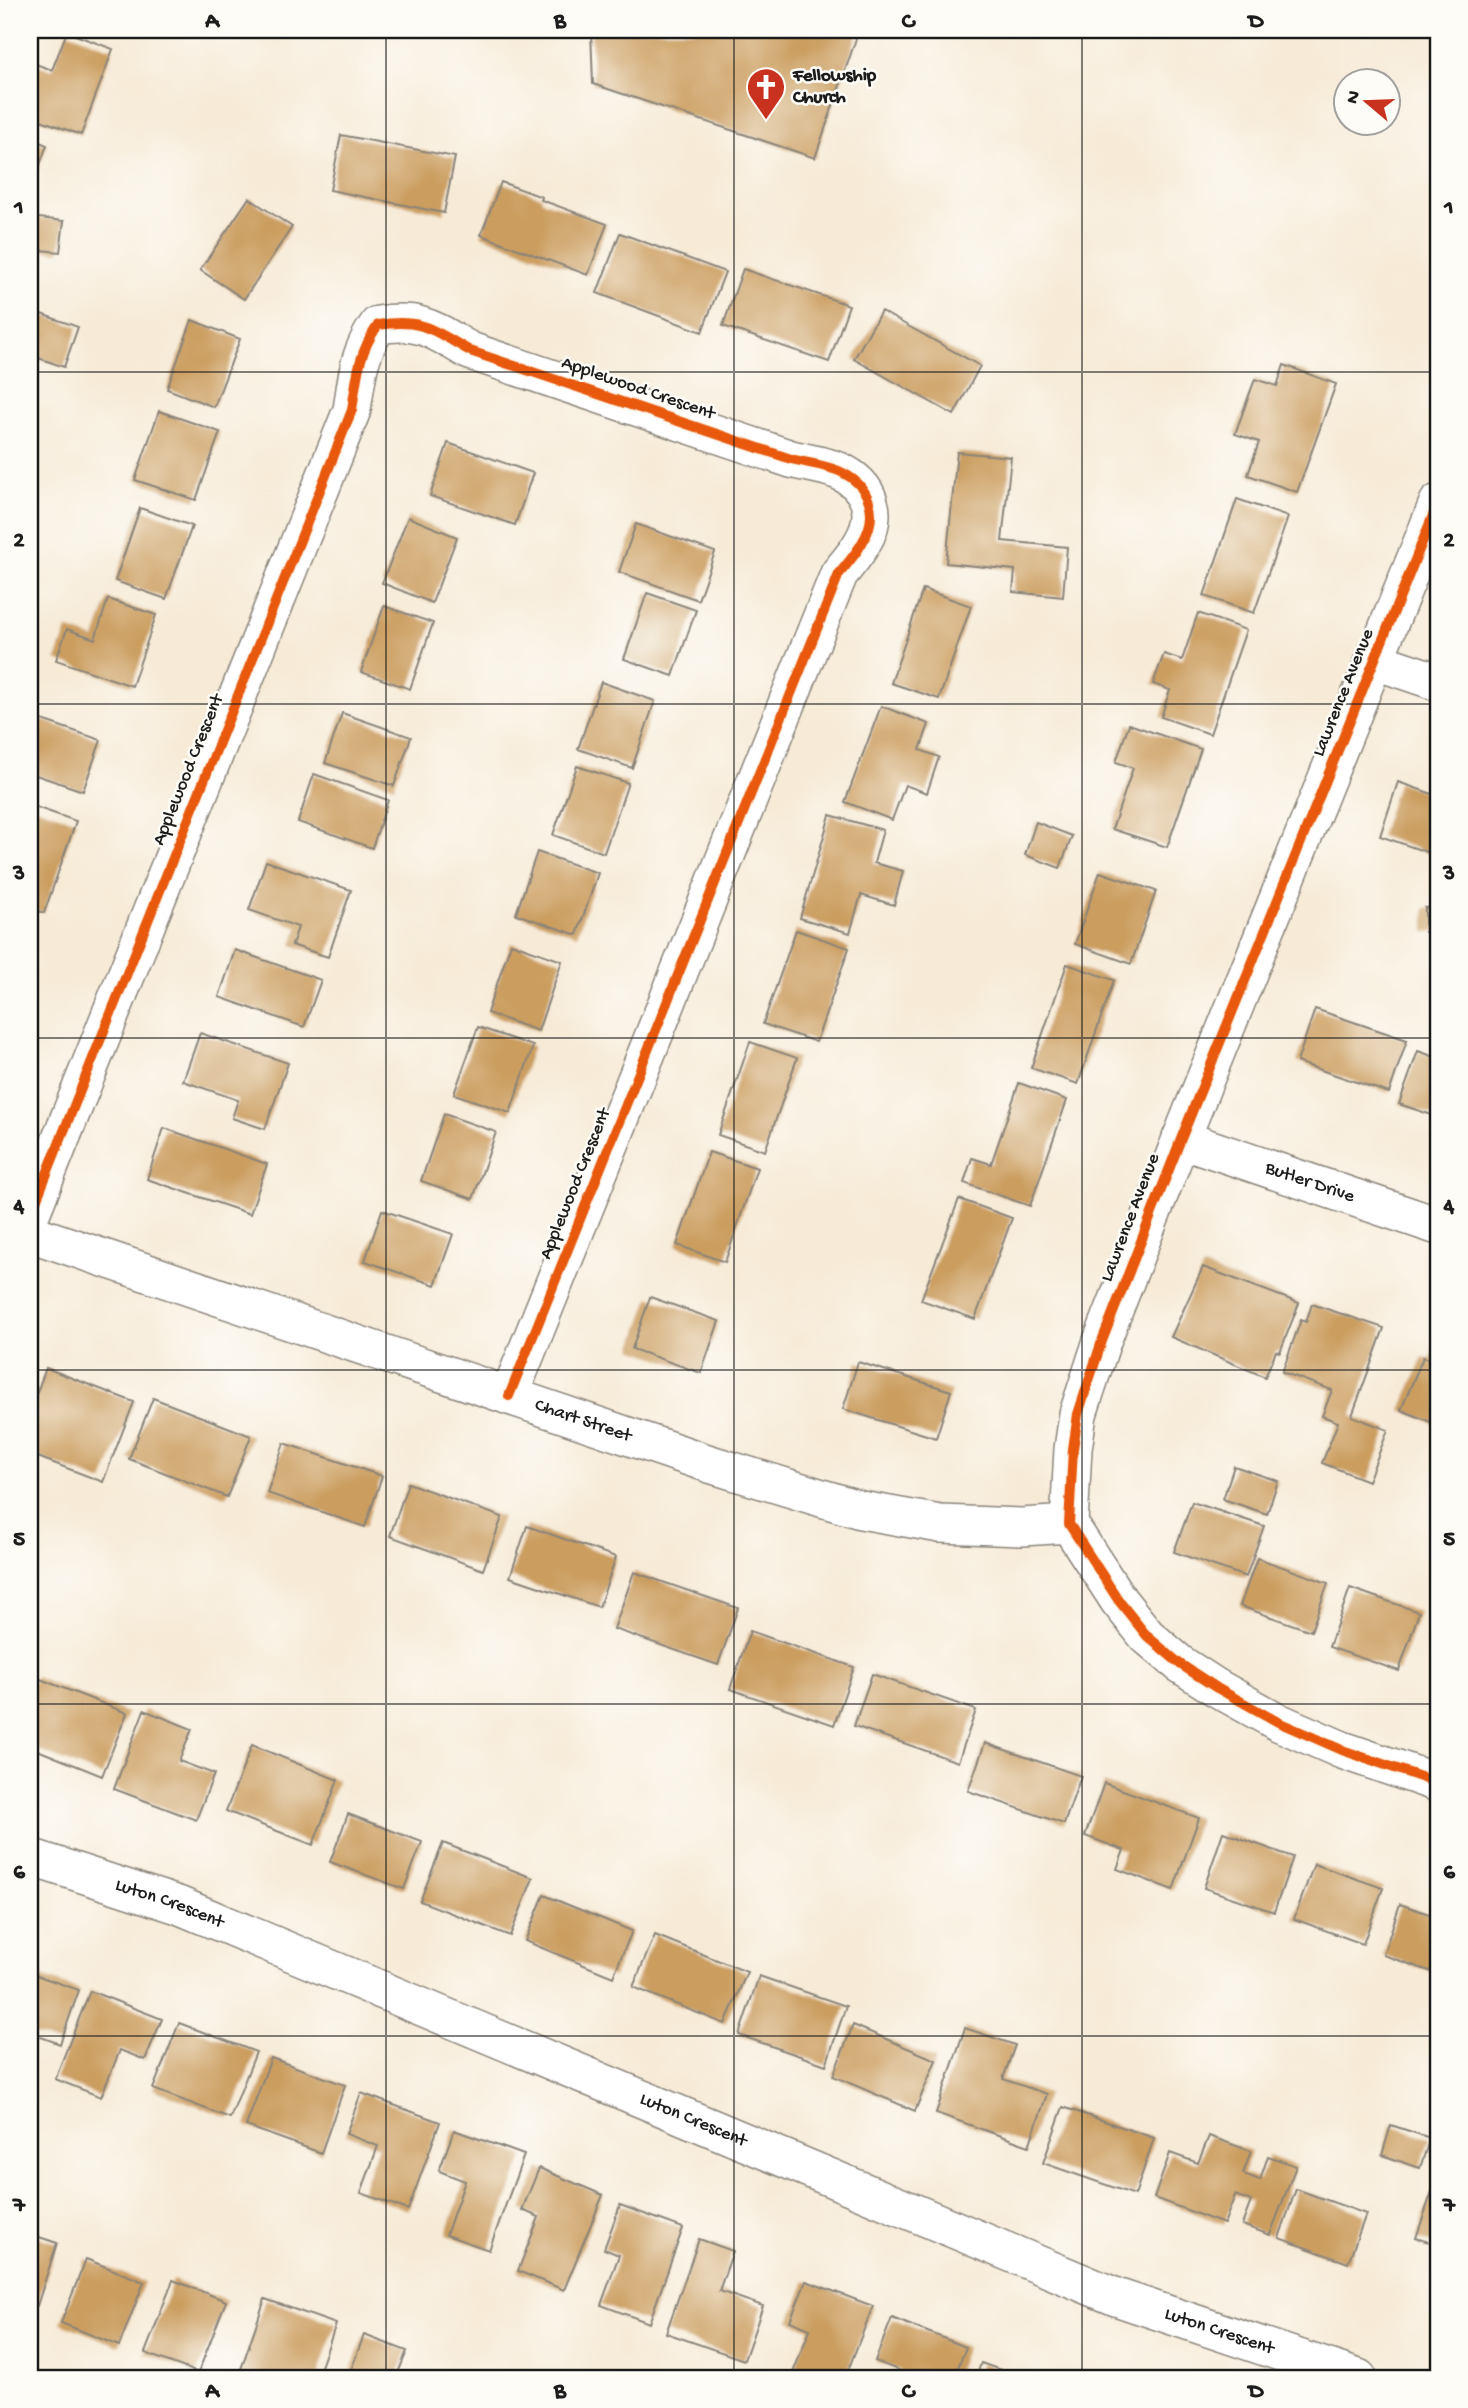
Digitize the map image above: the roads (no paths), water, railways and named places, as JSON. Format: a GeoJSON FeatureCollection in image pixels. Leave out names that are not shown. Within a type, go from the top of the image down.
{"type":"FeatureCollection","features":[{"type":"Feature","properties":{"kind":"street","name":"Applewood Crescent"},"geometry":{"type":"LineString","coordinates":[[30,1216],[352,410],[358,366],[365,343],[378,325],[403,321],[427,326],[470,351],[791,459],[838,471],[857,481],[870,498],[870,521],[863,542],[839,574],[509,1396]]}},
{"type":"Feature","properties":{"kind":"street","name":"Lawrence Avenue"},"geometry":{"type":"LineString","coordinates":[[1069,1524],[1073,1449],[1078,1415],[1102,1341],[1438,503]]}},
{"type":"Feature","properties":{"kind":"street"},"geometry":{"type":"LineString","coordinates":[[1376,661],[1438,682]]}},
{"type":"Feature","properties":{"kind":"street","name":"Butler Drive"},"geometry":{"type":"LineString","coordinates":[[1181,1139],[1438,1226]]}},
{"type":"Feature","properties":{"kind":"street","name":"Chart Street"},"geometry":{"type":"LineString","coordinates":[[30,1233],[723,1468],[861,1510],[940,1524],[1022,1527],[1069,1524]]}},
{"type":"Feature","properties":{"kind":"street"},"geometry":{"type":"LineString","coordinates":[[1069,1524],[1119,1601],[1147,1636],[1180,1664],[1278,1722],[1342,1750],[1438,1783]]}},
{"type":"Feature","properties":{"kind":"street","name":"Luton Crescent"},"geometry":{"type":"LineString","coordinates":[[30,1857],[178,1905],[1116,2297],[1358,2378]]}},
{"type":"Feature","properties":{"kind":"place","name":"Fellowship Church"},"geometry":{"type":"Point","coordinates":[766,121]}}]}
